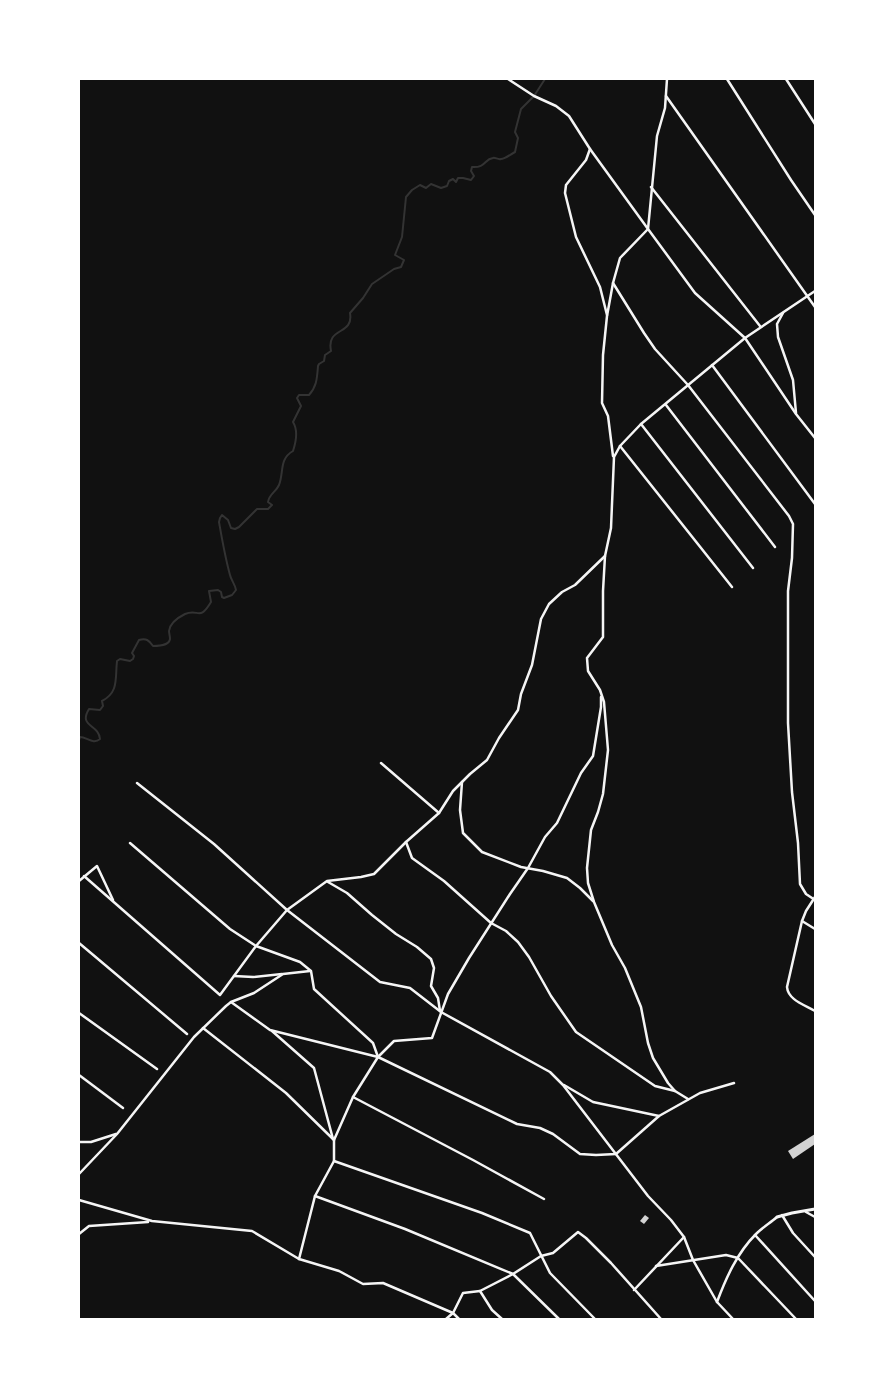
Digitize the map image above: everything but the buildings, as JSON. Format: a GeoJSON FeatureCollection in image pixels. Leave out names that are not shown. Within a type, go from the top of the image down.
{"type":"FeatureCollection","features":[{"type":"Feature","properties":{"kind":"street"},"geometry":{"type":"LineString","coordinates":[[508,79],[534,96],[556,106],[569,116],[590,149],[695,293],[745,338],[796,414],[815,438]]}},
{"type":"Feature","properties":{"kind":"street"},"geometry":{"type":"LineString","coordinates":[[667,79],[665,108],[657,136],[648,230],[620,258],[607,316],[603,354],[602,403],[608,416],[614,457],[611,528],[605,556],[603,637],[587,658],[588,671],[600,690],[604,702],[608,750],[603,794],[591,830],[588,883],[612,945],[625,968],[641,1007],[653,1058],[668,1083],[675,1091],[688,1099]]}},
{"type":"Feature","properties":{"kind":"street"},"geometry":{"type":"LineString","coordinates":[[727,79],[815,216]]}},
{"type":"Feature","properties":{"kind":"street"},"geometry":{"type":"LineString","coordinates":[[786,79],[815,124]]}},
{"type":"Feature","properties":{"kind":"street"},"geometry":{"type":"LineString","coordinates":[[665,96],[815,307]]}},
{"type":"Feature","properties":{"kind":"street"},"geometry":{"type":"LineString","coordinates":[[590,149],[586,160],[566,185],[565,193],[576,237],[600,287],[607,316]]}},
{"type":"Feature","properties":{"kind":"street"},"geometry":{"type":"LineString","coordinates":[[651,187],[760,326]]}},
{"type":"Feature","properties":{"kind":"street"},"geometry":{"type":"LineString","coordinates":[[613,283],[655,348],[688,385],[794,524],[788,590],[788,723],[800,884],[806,894],[815,899],[802,921],[787,986],[790,996],[815,1011]]}},
{"type":"Feature","properties":{"kind":"street"},"geometry":{"type":"LineString","coordinates":[[614,457],[620,446],[642,424],[712,364],[760,326],[815,292]]}},
{"type":"Feature","properties":{"kind":"street"},"geometry":{"type":"LineString","coordinates":[[784,312],[777,324],[778,337],[794,380],[796,414]]}},
{"type":"Feature","properties":{"kind":"street"},"geometry":{"type":"LineString","coordinates":[[712,364],[815,504]]}},
{"type":"Feature","properties":{"kind":"street"},"geometry":{"type":"LineString","coordinates":[[666,405],[775,547]]}},
{"type":"Feature","properties":{"kind":"street"},"geometry":{"type":"LineString","coordinates":[[642,424],[753,568]]}},
{"type":"Feature","properties":{"kind":"street"},"geometry":{"type":"LineString","coordinates":[[620,446],[732,587]]}},
{"type":"Feature","properties":{"kind":"street"},"geometry":{"type":"LineString","coordinates":[[84,876],[220,996],[256,946],[287,910],[326,881],[374,874],[406,842],[439,814],[453,791],[487,760],[518,710],[521,694],[532,665],[541,619],[549,604],[605,556]]}},
{"type":"Feature","properties":{"kind":"street"},"geometry":{"type":"LineString","coordinates":[[334,1140],[353,1097],[378,1057],[394,1041],[432,1038],[448,994],[545,838],[557,824],[581,773],[593,756],[602,707],[600,690]]}},
{"type":"Feature","properties":{"kind":"street"},"geometry":{"type":"LineString","coordinates":[[380,763],[439,814]]}},
{"type":"Feature","properties":{"kind":"street"},"geometry":{"type":"LineString","coordinates":[[462,781],[460,810],[463,833],[482,852],[528,868],[567,878],[594,902]]}},
{"type":"Feature","properties":{"kind":"street"},"geometry":{"type":"LineString","coordinates":[[137,783],[214,844],[287,910],[380,982],[410,988],[441,1012],[550,1072],[563,1085],[648,1196],[684,1237],[693,1260],[717,1302],[733,1319]]}},
{"type":"Feature","properties":{"kind":"street"},"geometry":{"type":"LineString","coordinates":[[406,842],[412,858],[444,881],[491,923],[506,931],[518,942],[529,957],[551,996],[576,1032],[654,1086],[675,1091]]}},
{"type":"Feature","properties":{"kind":"street"},"geometry":{"type":"LineString","coordinates":[[130,843],[230,929],[256,946],[300,962],[311,971],[314,989],[373,1044],[378,1057]]}},
{"type":"Feature","properties":{"kind":"street"},"geometry":{"type":"LineString","coordinates":[[79,881],[97,866],[113,901]]}},
{"type":"Feature","properties":{"kind":"street"},"geometry":{"type":"LineString","coordinates":[[326,881],[347,893],[372,916],[431,959],[434,968],[430,986],[438,998],[441,1012]]}},
{"type":"Feature","properties":{"kind":"street"},"geometry":{"type":"LineString","coordinates":[[802,921],[815,929]]}},
{"type":"Feature","properties":{"kind":"street"},"geometry":{"type":"LineString","coordinates":[[79,943],[187,1034]]}},
{"type":"Feature","properties":{"kind":"street"},"geometry":{"type":"LineString","coordinates":[[234,976],[253,977],[311,971]]}},
{"type":"Feature","properties":{"kind":"street"},"geometry":{"type":"LineString","coordinates":[[79,1174],[117,1134],[166,1071],[203,1028],[231,1002],[254,993],[283,974]]}},
{"type":"Feature","properties":{"kind":"street"},"geometry":{"type":"LineString","coordinates":[[231,1002],[270,1030],[314,1068],[334,1140],[334,1161],[315,1196],[299,1259]]}},
{"type":"Feature","properties":{"kind":"street"},"geometry":{"type":"LineString","coordinates":[[79,1013],[157,1069]]}},
{"type":"Feature","properties":{"kind":"street"},"geometry":{"type":"LineString","coordinates":[[203,1028],[286,1093],[334,1140]]}},
{"type":"Feature","properties":{"kind":"street"},"geometry":{"type":"LineString","coordinates":[[270,1030],[378,1057],[517,1124],[540,1128],[553,1134],[580,1154],[616,1154],[659,1116],[700,1093],[734,1082]]}},
{"type":"Feature","properties":{"kind":"street"},"geometry":{"type":"LineString","coordinates":[[79,1075],[123,1108]]}},
{"type":"Feature","properties":{"kind":"street"},"geometry":{"type":"LineString","coordinates":[[563,1085],[593,1102],[659,1116]]}},
{"type":"Feature","properties":{"kind":"street"},"geometry":{"type":"LineString","coordinates":[[353,1097],[544,1199]]}},
{"type":"Feature","properties":{"kind":"street"},"geometry":{"type":"LineString","coordinates":[[79,1142],[91,1142],[117,1134]]}},
{"type":"Feature","properties":{"kind":"street"},"geometry":{"type":"LineString","coordinates":[[334,1161],[482,1213],[530,1233],[550,1273],[595,1319]]}},
{"type":"Feature","properties":{"kind":"street"},"geometry":{"type":"LineString","coordinates":[[315,1196],[404,1229],[513,1274],[560,1319]]}},
{"type":"Feature","properties":{"kind":"street"},"geometry":{"type":"LineString","coordinates":[[79,1200],[152,1221]]}},
{"type":"Feature","properties":{"kind":"street"},"geometry":{"type":"LineString","coordinates":[[717,1302],[728,1275],[755,1235],[777,1217],[815,1209]]}},
{"type":"Feature","properties":{"kind":"street"},"geometry":{"type":"LineString","coordinates":[[804,1211],[815,1217]]}},
{"type":"Feature","properties":{"kind":"street"},"geometry":{"type":"LineString","coordinates":[[782,1215],[793,1233],[815,1257]]}},
{"type":"Feature","properties":{"kind":"street"},"geometry":{"type":"LineString","coordinates":[[79,1234],[89,1226],[152,1221],[252,1231],[299,1259],[339,1271],[363,1284],[383,1283],[453,1313],[459,1319]]}},
{"type":"Feature","properties":{"kind":"street"},"geometry":{"type":"LineString","coordinates":[[446,1319],[453,1313],[463,1294],[480,1291],[513,1274],[541,1256],[553,1252],[578,1232],[611,1263],[662,1319]]}},
{"type":"Feature","properties":{"kind":"street"},"geometry":{"type":"LineString","coordinates":[[755,1235],[815,1301]]}},
{"type":"Feature","properties":{"kind":"street"},"geometry":{"type":"LineString","coordinates":[[634,1290],[684,1237]]}},
{"type":"Feature","properties":{"kind":"street"},"geometry":{"type":"LineString","coordinates":[[656,1266],[726,1255],[738,1258],[796,1319]]}},
{"type":"Feature","properties":{"kind":"street"},"geometry":{"type":"LineString","coordinates":[[480,1291],[492,1310],[502,1319]]}},
{"type":"Feature","properties":{"kind":"waterway"},"geometry":{"type":"LineString","coordinates":[[79,740],[80,737],[92,741],[100,739],[99,734],[87,722],[86,715],[89,709],[100,710],[103,706],[102,701],[114,689],[117,661],[120,659],[130,661],[133,659],[132,653],[139,640],[147,640],[153,646],[168,643],[170,639],[169,631],[175,621],[185,614],[201,613],[207,608],[211,602],[209,591],[218,590],[224,598],[232,595],[236,590],[227,562],[219,522],[220,518],[222,515],[228,520],[231,528],[235,529],[257,509],[268,509],[272,505],[268,502],[269,499],[279,485],[284,462],[293,451],[295,444],[296,432],[293,422],[301,406],[297,398],[299,395],[309,395],[312,392],[316,382],[318,366],[324,361],[325,355],[331,351],[332,338],[348,325],[350,313],[372,284],[394,269],[401,267],[404,260],[395,255],[402,237],[406,197],[420,185],[426,188],[431,184],[441,188],[447,186],[449,181],[453,179],[456,182],[458,178],[471,180],[474,176],[471,171],[472,167],[480,166],[490,159],[504,158],[515,152],[518,138],[515,132],[521,109],[534,96],[545,79]]}}]}
